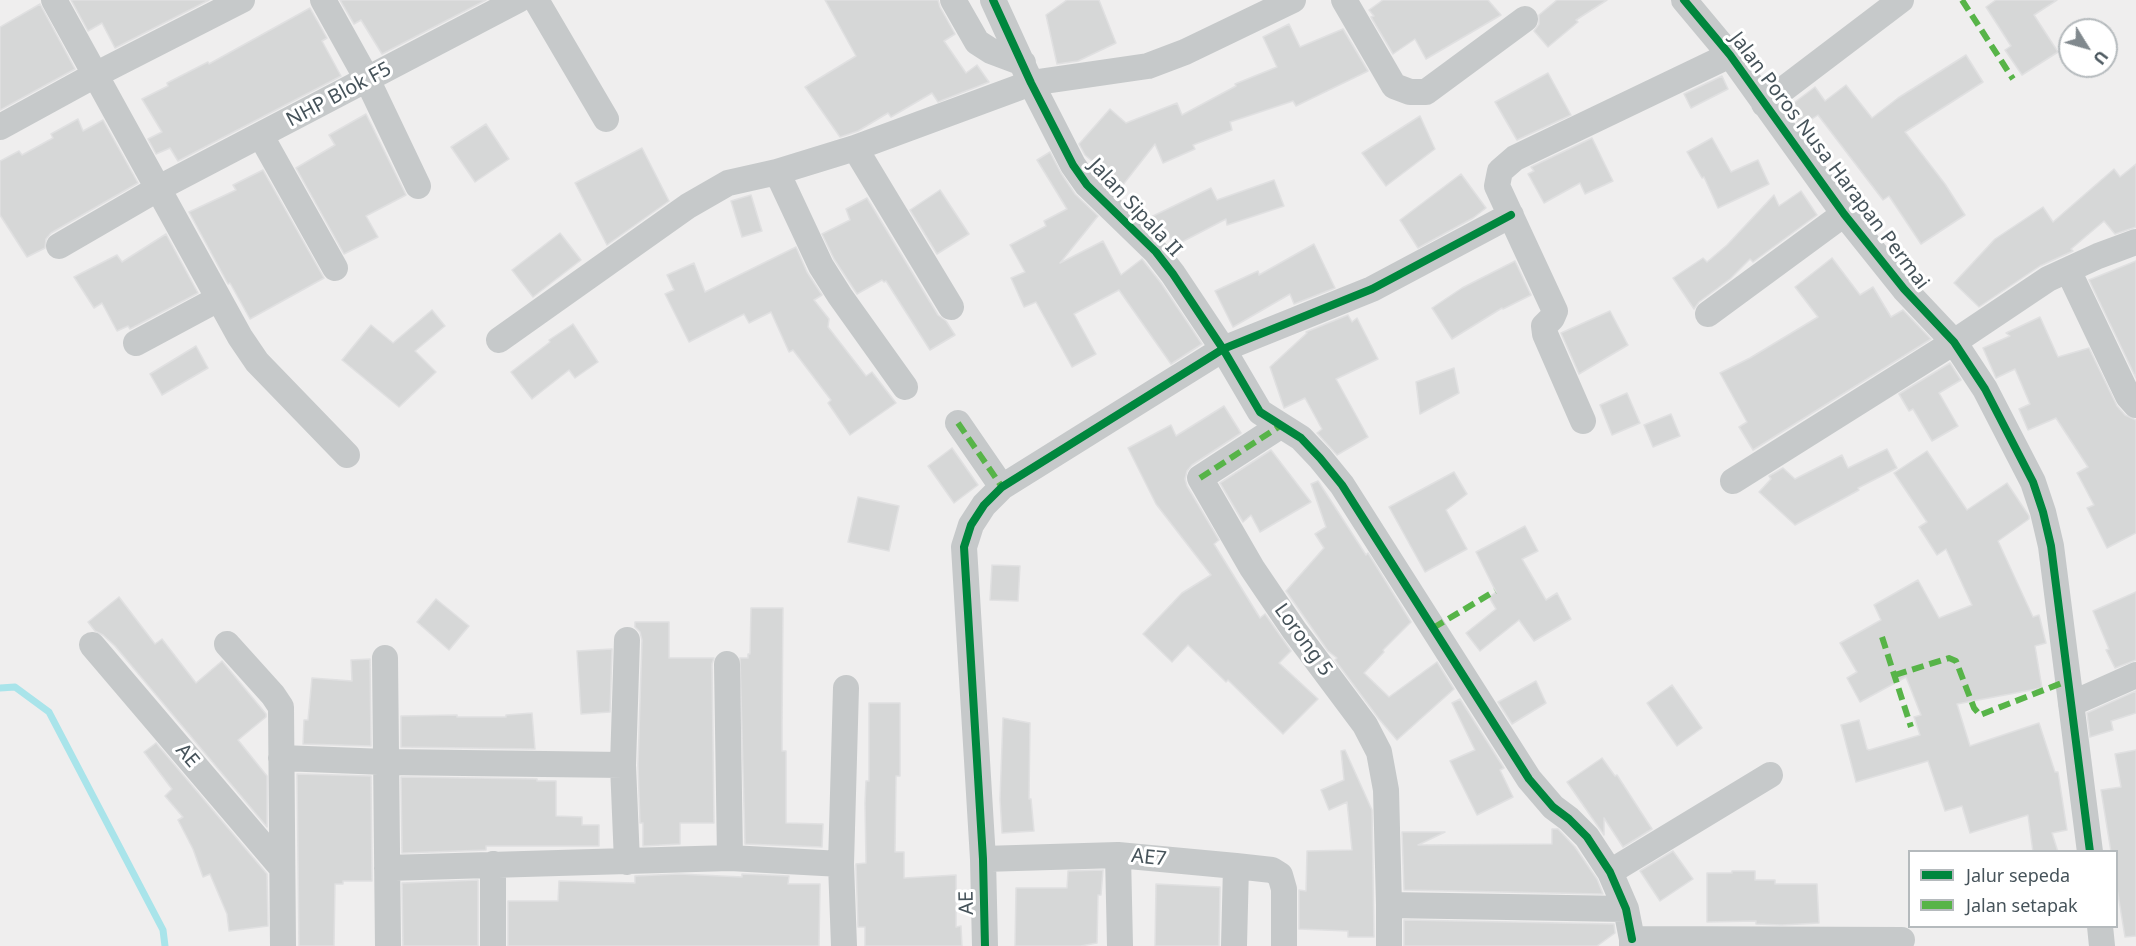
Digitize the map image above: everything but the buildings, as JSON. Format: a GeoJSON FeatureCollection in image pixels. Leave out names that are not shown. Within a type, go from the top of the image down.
{"type":"FeatureCollection","features":[{"type":"Feature","properties":{"kind":"street"},"geometry":{"type":"LineString","coordinates":[[54,0],[240,337],[257,362],[347,455]]}},
{"type":"Feature","properties":{"kind":"street"},"geometry":{"type":"LineString","coordinates":[[0,127],[95,75],[242,0]]}},
{"type":"Feature","properties":{"kind":"street"},"geometry":{"type":"LineString","coordinates":[[323,0],[367,80],[418,186]]}},
{"type":"Feature","properties":{"kind":"street","name":"NHP Blok F5"},"geometry":{"type":"LineString","coordinates":[[59,246],[159,188],[518,0]]}},
{"type":"Feature","properties":{"kind":"street"},"geometry":{"type":"LineString","coordinates":[[536,0],[606,119]]}},
{"type":"Feature","properties":{"kind":"street"},"geometry":{"type":"LineString","coordinates":[[953,0],[977,42],[1027,73]]}},
{"type":"Feature","properties":{"kind":"street","name":"Jalan Sipala II"},"geometry":{"type":"LineString","coordinates":[[993,0],[1073,165],[1087,185],[1156,252],[1173,274],[1223,349],[1260,412],[1301,438],[1342,485],[1529,779],[1553,807],[1587,837],[1610,872],[1626,909],[1632,942]]}},
{"type":"Feature","properties":{"kind":"street"},"geometry":{"type":"LineString","coordinates":[[499,339],[715,189],[739,180],[777,172],[855,148],[1027,73],[1148,66],[1185,52],[1293,0]]}},
{"type":"Feature","properties":{"kind":"street"},"geometry":{"type":"LineString","coordinates":[[1344,0],[1394,86],[1410,92],[1426,92],[1525,19]]}},
{"type":"Feature","properties":{"kind":"street","name":"Jalan Poros Nusa Harapan Permai"},"geometry":{"type":"LineString","coordinates":[[1684,0],[1730,55],[1844,214],[1904,289],[1954,342],[1985,389],[2033,482],[2051,546],[2090,850]]}},
{"type":"Feature","properties":{"kind":"street"},"geometry":{"type":"LineString","coordinates":[[1764,104],[1901,0]]}},
{"type":"Feature","properties":{"kind":"street"},"geometry":{"type":"LineString","coordinates":[[1583,420],[1544,331],[1544,326],[1552,318],[1554,307],[1497,186],[1500,171],[1515,158],[1730,55]]}},
{"type":"Feature","properties":{"kind":"street"},"geometry":{"type":"LineString","coordinates":[[261,136],[335,268]]}},
{"type":"Feature","properties":{"kind":"street"},"geometry":{"type":"LineString","coordinates":[[855,148],[951,307]]}},
{"type":"Feature","properties":{"kind":"street"},"geometry":{"type":"LineString","coordinates":[[777,172],[821,266],[905,387]]}},
{"type":"Feature","properties":{"kind":"street"},"geometry":{"type":"LineString","coordinates":[[1708,314],[1844,214]]}},
{"type":"Feature","properties":{"kind":"street","name":"AE"},"geometry":{"type":"LineString","coordinates":[[985,946],[983,859],[964,547],[971,525],[984,505],[1002,487],[1223,349],[1372,289],[1511,215]]}},
{"type":"Feature","properties":{"kind":"street"},"geometry":{"type":"LineString","coordinates":[[1733,481],[1954,342],[2048,279],[2136,242]]}},
{"type":"Feature","properties":{"kind":"street"},"geometry":{"type":"LineString","coordinates":[[2068,270],[2128,396],[2136,405]]}},
{"type":"Feature","properties":{"kind":"street"},"geometry":{"type":"LineString","coordinates":[[136,343],[218,299]]}},
{"type":"Feature","properties":{"kind":"street"},"geometry":{"type":"LineString","coordinates":[[958,423],[1002,487]]}},
{"type":"Feature","properties":{"kind":"street","name":"Lorong 5"},"geometry":{"type":"LineString","coordinates":[[1280,426],[1200,478],[1252,568],[1294,630],[1365,725],[1379,752],[1386,790],[1389,905]]}},
{"type":"Feature","properties":{"kind":"street"},"geometry":{"type":"LineString","coordinates":[[627,640],[623,765],[627,862]]}},
{"type":"Feature","properties":{"kind":"street"},"geometry":{"type":"LineString","coordinates":[[227,644],[281,707],[283,946]]}},
{"type":"Feature","properties":{"kind":"street","name":"AE"},"geometry":{"type":"LineString","coordinates":[[92,645],[282,868]]}},
{"type":"Feature","properties":{"kind":"street"},"geometry":{"type":"LineString","coordinates":[[385,658],[388,946]]}},
{"type":"Feature","properties":{"kind":"street"},"geometry":{"type":"LineString","coordinates":[[727,664],[730,858]]}},
{"type":"Feature","properties":{"kind":"street"},"geometry":{"type":"LineString","coordinates":[[2071,704],[2136,675]]}},
{"type":"Feature","properties":{"kind":"street"},"geometry":{"type":"LineString","coordinates":[[844,946],[841,864],[846,688]]}},
{"type":"Feature","properties":{"kind":"street"},"geometry":{"type":"LineString","coordinates":[[281,758],[385,762],[623,765]]}},
{"type":"Feature","properties":{"kind":"street"},"geometry":{"type":"LineString","coordinates":[[1610,872],[1770,775]]}},
{"type":"Feature","properties":{"kind":"street"},"geometry":{"type":"LineString","coordinates":[[1118,855],[1120,946]]}},
{"type":"Feature","properties":{"kind":"street","name":"AE7"},"geometry":{"type":"LineString","coordinates":[[983,859],[1118,855],[1272,870],[1280,875],[1284,889],[1284,946]]}},
{"type":"Feature","properties":{"kind":"street"},"geometry":{"type":"LineString","coordinates":[[387,868],[730,858],[841,864]]}},
{"type":"Feature","properties":{"kind":"street"},"geometry":{"type":"LineString","coordinates":[[493,864],[494,946]]}},
{"type":"Feature","properties":{"kind":"street"},"geometry":{"type":"LineString","coordinates":[[1234,946],[1236,867]]}},
{"type":"Feature","properties":{"kind":"street"},"geometry":{"type":"LineString","coordinates":[[1389,946],[1389,905],[1626,909]]}},
{"type":"Feature","properties":{"kind":"street"},"geometry":{"type":"LineString","coordinates":[[2100,928],[2102,946]]}},
{"type":"Feature","properties":{"kind":"street"},"geometry":{"type":"LineString","coordinates":[[1632,942],[1902,940]]}},
{"type":"Feature","properties":{"kind":"waterway"},"geometry":{"type":"LineString","coordinates":[[0,688],[15,687],[49,712],[163,930],[165,946]]}},
{"type":"Feature","properties":{"kind":"marked path"},"geometry":{"type":"LineString","coordinates":[[1962,0],[2013,79]]}},
{"type":"Feature","properties":{"kind":"marked path"},"geometry":{"type":"LineString","coordinates":[[958,423],[1002,487]]}},
{"type":"Feature","properties":{"kind":"marked path"},"geometry":{"type":"LineString","coordinates":[[1200,478],[1280,426]]}},
{"type":"Feature","properties":{"kind":"marked path"},"geometry":{"type":"LineString","coordinates":[[1433,628],[1495,591]]}},
{"type":"Feature","properties":{"kind":"marked path"},"geometry":{"type":"LineString","coordinates":[[1882,637],[1911,727]]}},
{"type":"Feature","properties":{"kind":"marked path"},"geometry":{"type":"LineString","coordinates":[[1895,675],[1949,658],[1956,661],[1974,708],[1980,715],[2067,681]]}},
{"type":"Feature","properties":{"kind":"cycle path"},"geometry":{"type":"LineString","coordinates":[[993,0],[1031,83],[1073,165],[1087,185],[1156,252],[1173,274],[1223,349],[1260,412],[1301,438],[1342,485],[1529,779],[1553,807],[1587,837],[1610,872],[1626,909],[1632,939]]}},
{"type":"Feature","properties":{"kind":"cycle path"},"geometry":{"type":"LineString","coordinates":[[1684,0],[1730,55],[1844,214],[1904,289],[1954,342],[1985,389],[2033,482],[2051,546],[2090,850]]}},
{"type":"Feature","properties":{"kind":"cycle path"},"geometry":{"type":"LineString","coordinates":[[985,946],[983,859],[964,547],[971,525],[984,505],[1002,487],[1223,349],[1372,289],[1511,215]]}}]}
